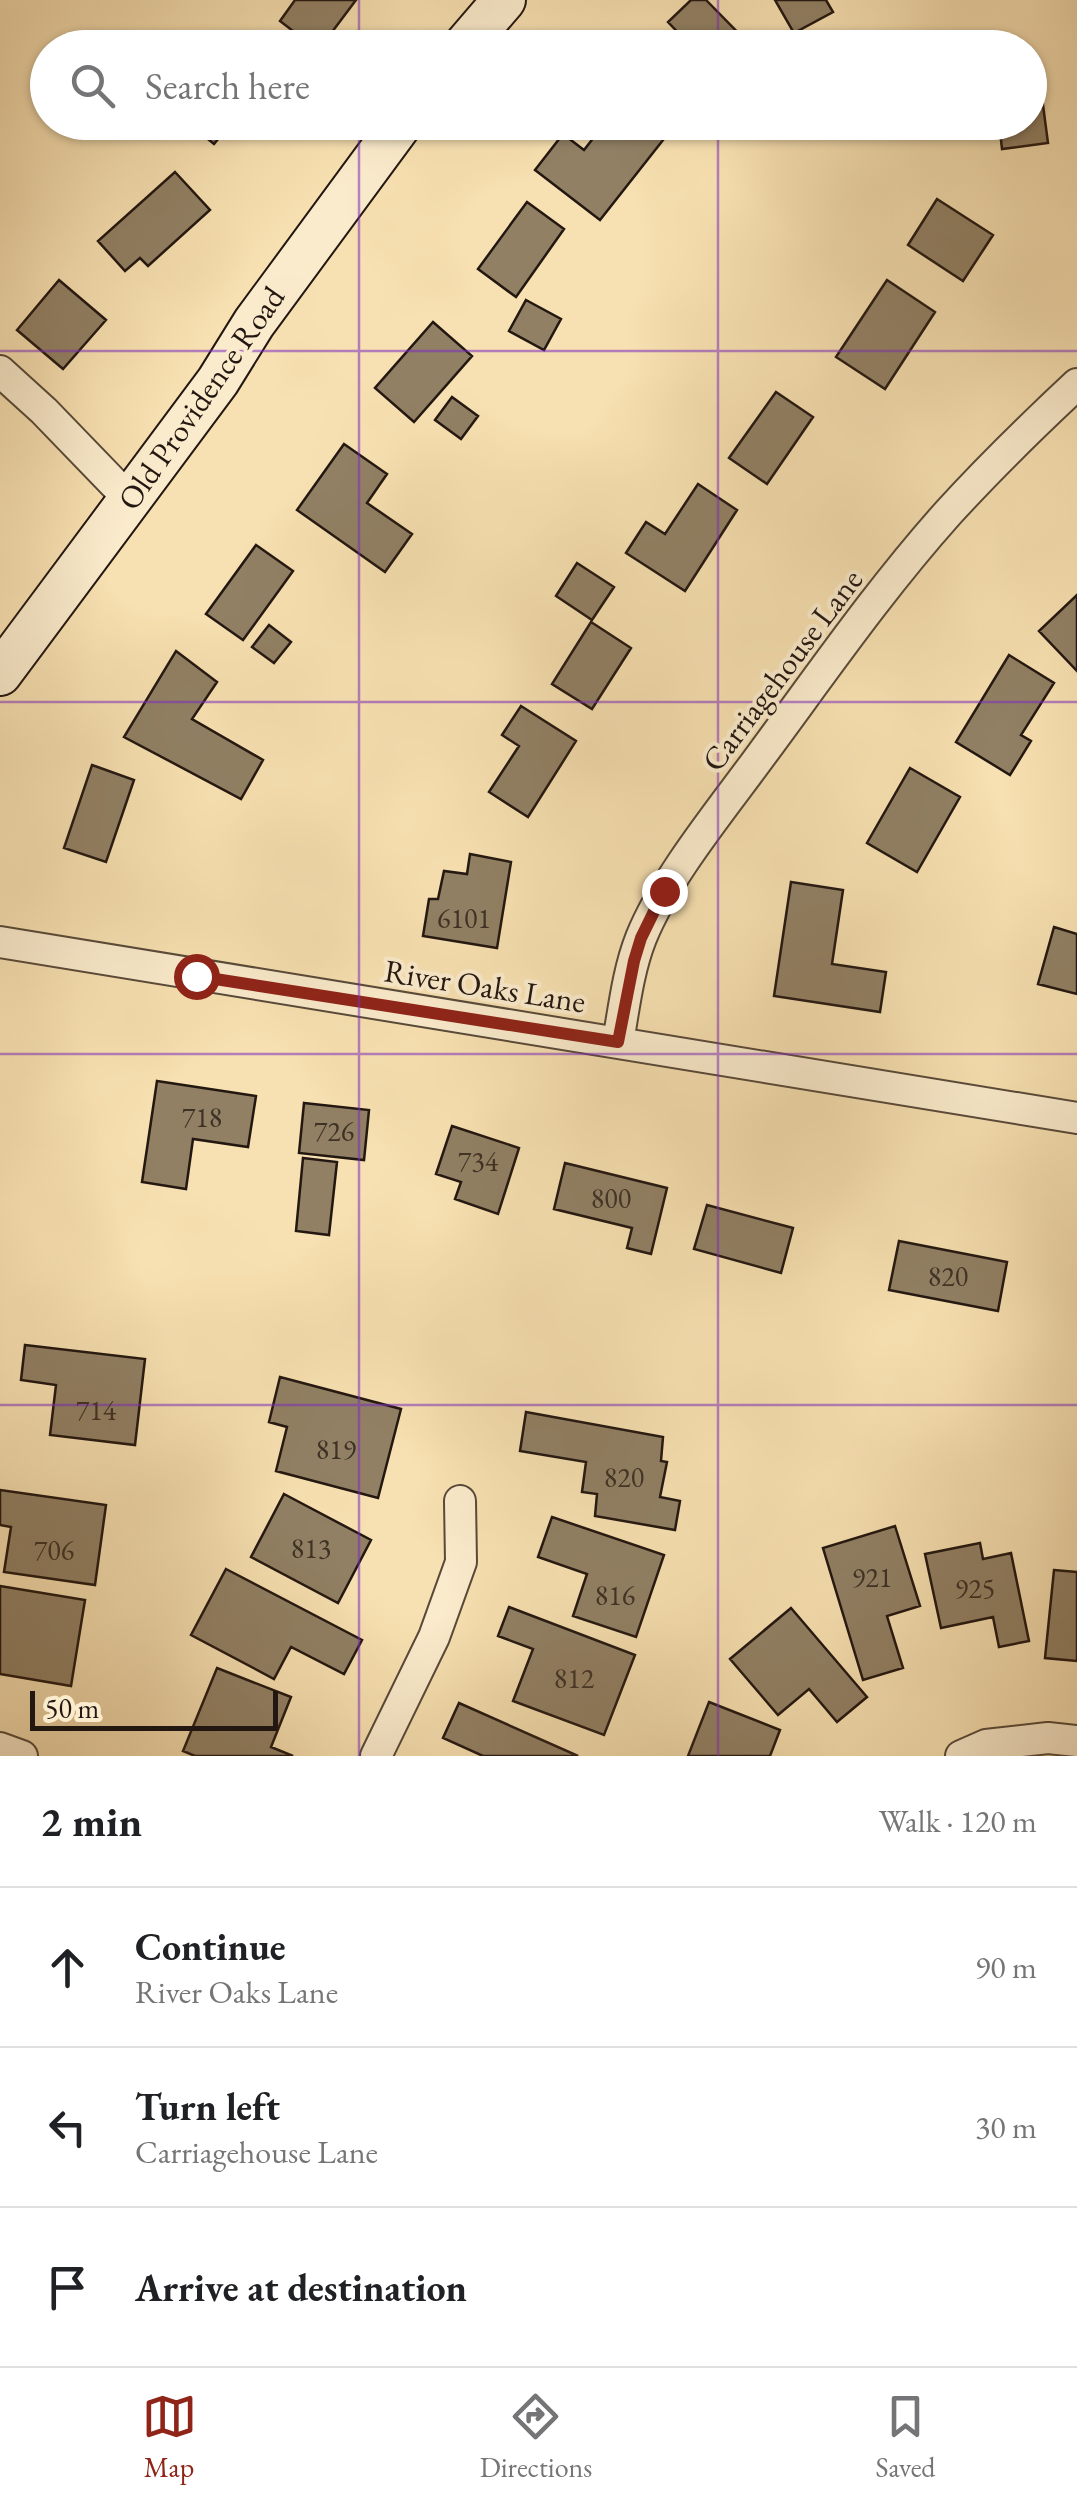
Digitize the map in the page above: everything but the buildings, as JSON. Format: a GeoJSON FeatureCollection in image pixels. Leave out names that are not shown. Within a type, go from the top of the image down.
{"type":"FeatureCollection","features":[{"type":"Feature","properties":{"kind":"street"},"geometry":{"type":"LineString","coordinates":[[478,30],[504,0]]}},
{"type":"Feature","properties":{"kind":"street","name":"Old Providence Road"},"geometry":{"type":"LineString","coordinates":[[0,674],[218,381],[254,323],[389,140]]}},
{"type":"Feature","properties":{"kind":"street"},"geometry":{"type":"LineString","coordinates":[[0,371],[130,500]]}},
{"type":"Feature","properties":{"kind":"street","name":"Carriagehouse Lane"},"geometry":{"type":"LineString","coordinates":[[618,1042],[641,938],[664,891],[864,618],[945,516],[1013,443],[1077,384]]}},
{"type":"Feature","properties":{"kind":"street","name":"River Oaks Lane"},"geometry":{"type":"LineString","coordinates":[[0,942],[1077,1118]]}},
{"type":"Feature","properties":{"kind":"street"},"geometry":{"type":"LineString","coordinates":[[376,1756],[434,1637],[461,1562],[460,1502]]}},
{"type":"Feature","properties":{"kind":"street"},"geometry":{"type":"LineString","coordinates":[[961,1756],[986,1745],[1048,1738],[1077,1741]]}},
{"type":"Feature","properties":{"kind":"street"},"geometry":{"type":"LineString","coordinates":[[0,1748],[22,1756]]}},
{"type":"Feature","properties":{"kind":"route"},"geometry":{"type":"LineString","coordinates":[[196,976],[618,1042],[641,938],[664,891]]}}]}
